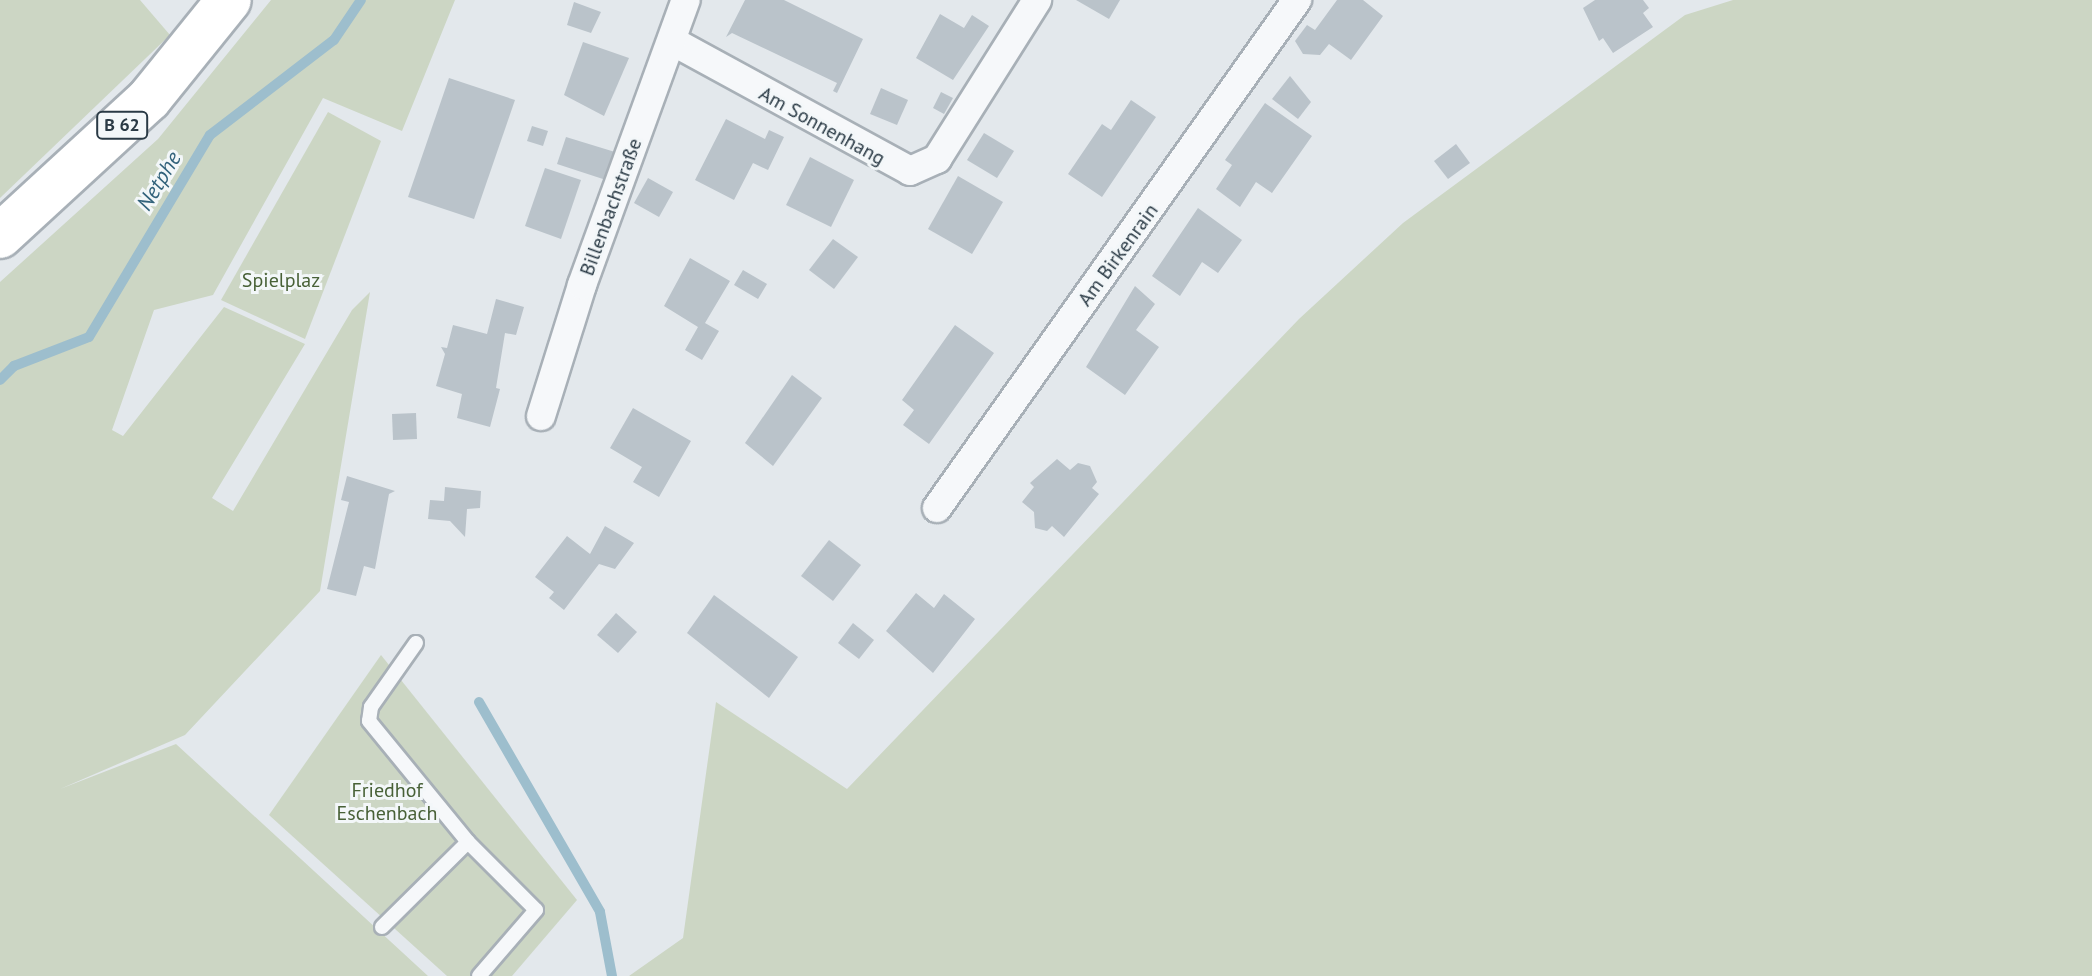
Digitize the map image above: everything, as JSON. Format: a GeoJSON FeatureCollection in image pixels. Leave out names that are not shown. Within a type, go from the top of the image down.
{"type":"FeatureCollection","features":[{"type":"Feature","properties":{"kind":"main road","name":"B 62"},"geometry":{"type":"LineString","coordinates":[[0,236],[149,99],[229,0]]}},
{"type":"Feature","properties":{"kind":"street","name":"Billenbachstraße"},"geometry":{"type":"LineString","coordinates":[[541,416],[582,285],[686,0]]}},
{"type":"Feature","properties":{"kind":"street","name":"Am Sonnenhang"},"geometry":{"type":"LineString","coordinates":[[672,41],[910,171],[937,159],[1037,0]]}},
{"type":"Feature","properties":{"kind":"street","name":"Am Birkenrain"},"geometry":{"type":"LineString","coordinates":[[937,508],[1297,0]]}},
{"type":"Feature","properties":{"kind":"lane"},"geometry":{"type":"LineString","coordinates":[[416,643],[371,707],[369,721],[468,842],[536,910],[479,976]]}},
{"type":"Feature","properties":{"kind":"lane"},"geometry":{"type":"LineString","coordinates":[[382,927],[468,842]]}},
{"type":"Feature","properties":{"kind":"green space"},"geometry":{"type":"Polygon","coordinates":[[[0,0],[140,0],[170,35],[0,198],[0,0]]]}},
{"type":"Feature","properties":{"kind":"green space"},"geometry":{"type":"Polygon","coordinates":[[[271,0],[455,0],[402,131],[323,98],[213,295],[154,310],[112,430],[123,436],[224,307],[305,344],[212,498],[233,511],[352,310],[370,292],[320,591],[185,735],[60,789],[176,744],[428,976],[0,976],[0,282],[158,139],[271,0]]]}},
{"type":"Feature","properties":{"kind":"green space"},"geometry":{"type":"Polygon","coordinates":[[[1733,0],[2092,0],[2092,976],[629,976],[683,938],[716,702],[847,789],[1299,319],[1403,223],[1685,15],[1733,0]]]}},
{"type":"Feature","properties":{"kind":"green space","name":"Spielplaz"},"geometry":{"type":"Polygon","coordinates":[[[328,112],[381,141],[305,339],[221,300],[328,112]]]}},
{"type":"Feature","properties":{"kind":"green space","name":"Friedhof Eschenbach"},"geometry":{"type":"Polygon","coordinates":[[[381,655],[577,900],[512,976],[447,976],[269,815],[381,655]]]}},
{"type":"Feature","properties":{"kind":"building"},"geometry":{"type":"Polygon","coordinates":[[[745,0],[784,0],[863,39],[837,93],[833,91],[837,83],[732,33],[726,37],[745,0]]]}},
{"type":"Feature","properties":{"kind":"building"},"geometry":{"type":"Polygon","coordinates":[[[1076,0],[1120,0],[1109,19],[1076,0]]]}},
{"type":"Feature","properties":{"kind":"building"},"geometry":{"type":"Polygon","coordinates":[[[1337,0],[1363,0],[1383,16],[1351,60],[1329,44],[1320,55],[1303,54],[1295,41],[1307,25],[1315,30],[1337,0]]]}},
{"type":"Feature","properties":{"kind":"building"},"geometry":{"type":"Polygon","coordinates":[[[1595,0],[1643,0],[1649,8],[1643,13],[1653,27],[1613,53],[1603,38],[1599,41],[1583,8],[1595,0]]]}},
{"type":"Feature","properties":{"kind":"building"},"geometry":{"type":"Polygon","coordinates":[[[574,2],[601,12],[591,33],[567,25],[574,2]]]}},
{"type":"Feature","properties":{"kind":"building"},"geometry":{"type":"Polygon","coordinates":[[[940,14],[964,28],[972,15],[989,26],[953,80],[916,58],[940,14]]]}},
{"type":"Feature","properties":{"kind":"building"},"geometry":{"type":"Polygon","coordinates":[[[583,42],[629,58],[604,116],[564,95],[583,42]]]}},
{"type":"Feature","properties":{"kind":"building"},"geometry":{"type":"Polygon","coordinates":[[[1290,76],[1311,102],[1298,119],[1272,99],[1290,76]]]}},
{"type":"Feature","properties":{"kind":"building"},"geometry":{"type":"Polygon","coordinates":[[[449,78],[515,100],[474,219],[408,197],[449,78]]]}},
{"type":"Feature","properties":{"kind":"building"},"geometry":{"type":"Polygon","coordinates":[[[881,88],[908,100],[897,125],[870,114],[881,88]]]}},
{"type":"Feature","properties":{"kind":"building"},"geometry":{"type":"Polygon","coordinates":[[[941,92],[953,98],[944,114],[933,108],[941,92]]]}},
{"type":"Feature","properties":{"kind":"building"},"geometry":{"type":"Polygon","coordinates":[[[1131,100],[1156,117],[1102,197],[1068,174],[1102,124],[1111,130],[1131,100]]]}},
{"type":"Feature","properties":{"kind":"building"},"geometry":{"type":"Polygon","coordinates":[[[1265,103],[1312,136],[1272,193],[1256,182],[1240,207],[1216,189],[1232,165],[1225,160],[1265,103]]]}},
{"type":"Feature","properties":{"kind":"building"},"geometry":{"type":"Polygon","coordinates":[[[726,119],[765,139],[769,130],[784,137],[768,170],[753,163],[734,200],[695,180],[726,119]]]}},
{"type":"Feature","properties":{"kind":"building"},"geometry":{"type":"Polygon","coordinates":[[[532,126],[548,131],[543,146],[527,141],[532,126]]]}},
{"type":"Feature","properties":{"kind":"building"},"geometry":{"type":"Polygon","coordinates":[[[984,133],[1014,151],[997,178],[967,160],[984,133]]]}},
{"type":"Feature","properties":{"kind":"building"},"geometry":{"type":"Polygon","coordinates":[[[566,137],[615,152],[606,180],[557,164],[566,137]]]}},
{"type":"Feature","properties":{"kind":"building"},"geometry":{"type":"Polygon","coordinates":[[[1456,144],[1470,163],[1448,179],[1434,161],[1456,144]]]}},
{"type":"Feature","properties":{"kind":"building"},"geometry":{"type":"Polygon","coordinates":[[[810,157],[854,180],[831,227],[786,205],[810,157]]]}},
{"type":"Feature","properties":{"kind":"building"},"geometry":{"type":"Polygon","coordinates":[[[545,168],[581,180],[561,239],[525,226],[545,168]]]}},
{"type":"Feature","properties":{"kind":"building"},"geometry":{"type":"Polygon","coordinates":[[[958,176],[1003,202],[972,254],[928,229],[958,176]]]}},
{"type":"Feature","properties":{"kind":"building"},"geometry":{"type":"Polygon","coordinates":[[[648,178],[673,192],[659,217],[634,203],[648,178]]]}},
{"type":"Feature","properties":{"kind":"building"},"geometry":{"type":"Polygon","coordinates":[[[1198,208],[1242,240],[1218,273],[1202,262],[1180,296],[1152,276],[1198,208]]]}},
{"type":"Feature","properties":{"kind":"building"},"geometry":{"type":"Polygon","coordinates":[[[833,239],[858,257],[834,289],[809,270],[833,239]]]}},
{"type":"Feature","properties":{"kind":"building"},"geometry":{"type":"Polygon","coordinates":[[[690,258],[730,281],[705,323],[719,331],[702,360],[685,350],[698,327],[664,306],[690,258]]]}},
{"type":"Feature","properties":{"kind":"building"},"geometry":{"type":"Polygon","coordinates":[[[743,270],[767,284],[758,299],[734,285],[743,270]]]}},
{"type":"Feature","properties":{"kind":"building"},"geometry":{"type":"Polygon","coordinates":[[[1135,286],[1155,304],[1136,330],[1159,347],[1125,395],[1086,367],[1135,286]]]}},
{"type":"Feature","properties":{"kind":"building"},"geometry":{"type":"Polygon","coordinates":[[[496,299],[524,307],[516,335],[505,333],[496,388],[500,389],[490,427],[457,418],[462,394],[436,386],[445,354],[441,347],[447,348],[453,325],[487,334],[496,299]]]}},
{"type":"Feature","properties":{"kind":"building"},"geometry":{"type":"Polygon","coordinates":[[[955,325],[994,353],[929,444],[903,425],[914,410],[902,400],[955,325]]]}},
{"type":"Feature","properties":{"kind":"building"},"geometry":{"type":"Polygon","coordinates":[[[792,375],[822,398],[773,466],[745,443],[792,375]]]}},
{"type":"Feature","properties":{"kind":"building"},"geometry":{"type":"Polygon","coordinates":[[[633,408],[691,441],[659,497],[633,482],[642,467],[610,448],[633,408]]]}},
{"type":"Feature","properties":{"kind":"building"},"geometry":{"type":"Polygon","coordinates":[[[416,413],[417,439],[393,440],[392,414],[416,413]]]}},
{"type":"Feature","properties":{"kind":"building"},"geometry":{"type":"Polygon","coordinates":[[[1057,459],[1070,470],[1078,463],[1090,466],[1097,482],[1092,488],[1099,494],[1064,537],[1052,526],[1047,531],[1035,528],[1034,512],[1022,502],[1034,487],[1030,483],[1057,459]]]}},
{"type":"Feature","properties":{"kind":"building"},"geometry":{"type":"Polygon","coordinates":[[[347,476],[395,491],[389,494],[375,569],[364,566],[356,596],[327,589],[349,502],[341,500],[347,476]]]}},
{"type":"Feature","properties":{"kind":"building"},"geometry":{"type":"Polygon","coordinates":[[[445,487],[481,491],[480,508],[467,509],[465,537],[450,521],[428,519],[430,500],[444,501],[445,487]]]}},
{"type":"Feature","properties":{"kind":"building"},"geometry":{"type":"Polygon","coordinates":[[[605,526],[634,543],[615,569],[599,564],[564,610],[549,598],[554,592],[535,577],[567,536],[590,554],[605,526]]]}},
{"type":"Feature","properties":{"kind":"building"},"geometry":{"type":"Polygon","coordinates":[[[829,540],[861,565],[833,601],[801,576],[829,540]]]}},
{"type":"Feature","properties":{"kind":"building"},"geometry":{"type":"Polygon","coordinates":[[[916,593],[934,608],[944,594],[975,619],[933,673],[886,631],[916,593]]]}},
{"type":"Feature","properties":{"kind":"building"},"geometry":{"type":"Polygon","coordinates":[[[714,595],[798,657],[769,698],[687,633],[714,595]]]}},
{"type":"Feature","properties":{"kind":"building"},"geometry":{"type":"Polygon","coordinates":[[[616,613],[637,632],[618,653],[597,635],[616,613]]]}},
{"type":"Feature","properties":{"kind":"building"},"geometry":{"type":"Polygon","coordinates":[[[853,623],[874,640],[859,659],[838,643],[853,623]]]}},
{"type":"Feature","properties":{"kind":"waterway","name":"Netphe"},"geometry":{"type":"LineString","coordinates":[[0,380],[14,366],[89,337],[210,135],[334,40],[361,0]]}},
{"type":"Feature","properties":{"kind":"waterway"},"geometry":{"type":"LineString","coordinates":[[479,702],[600,912],[612,976]]}}]}
